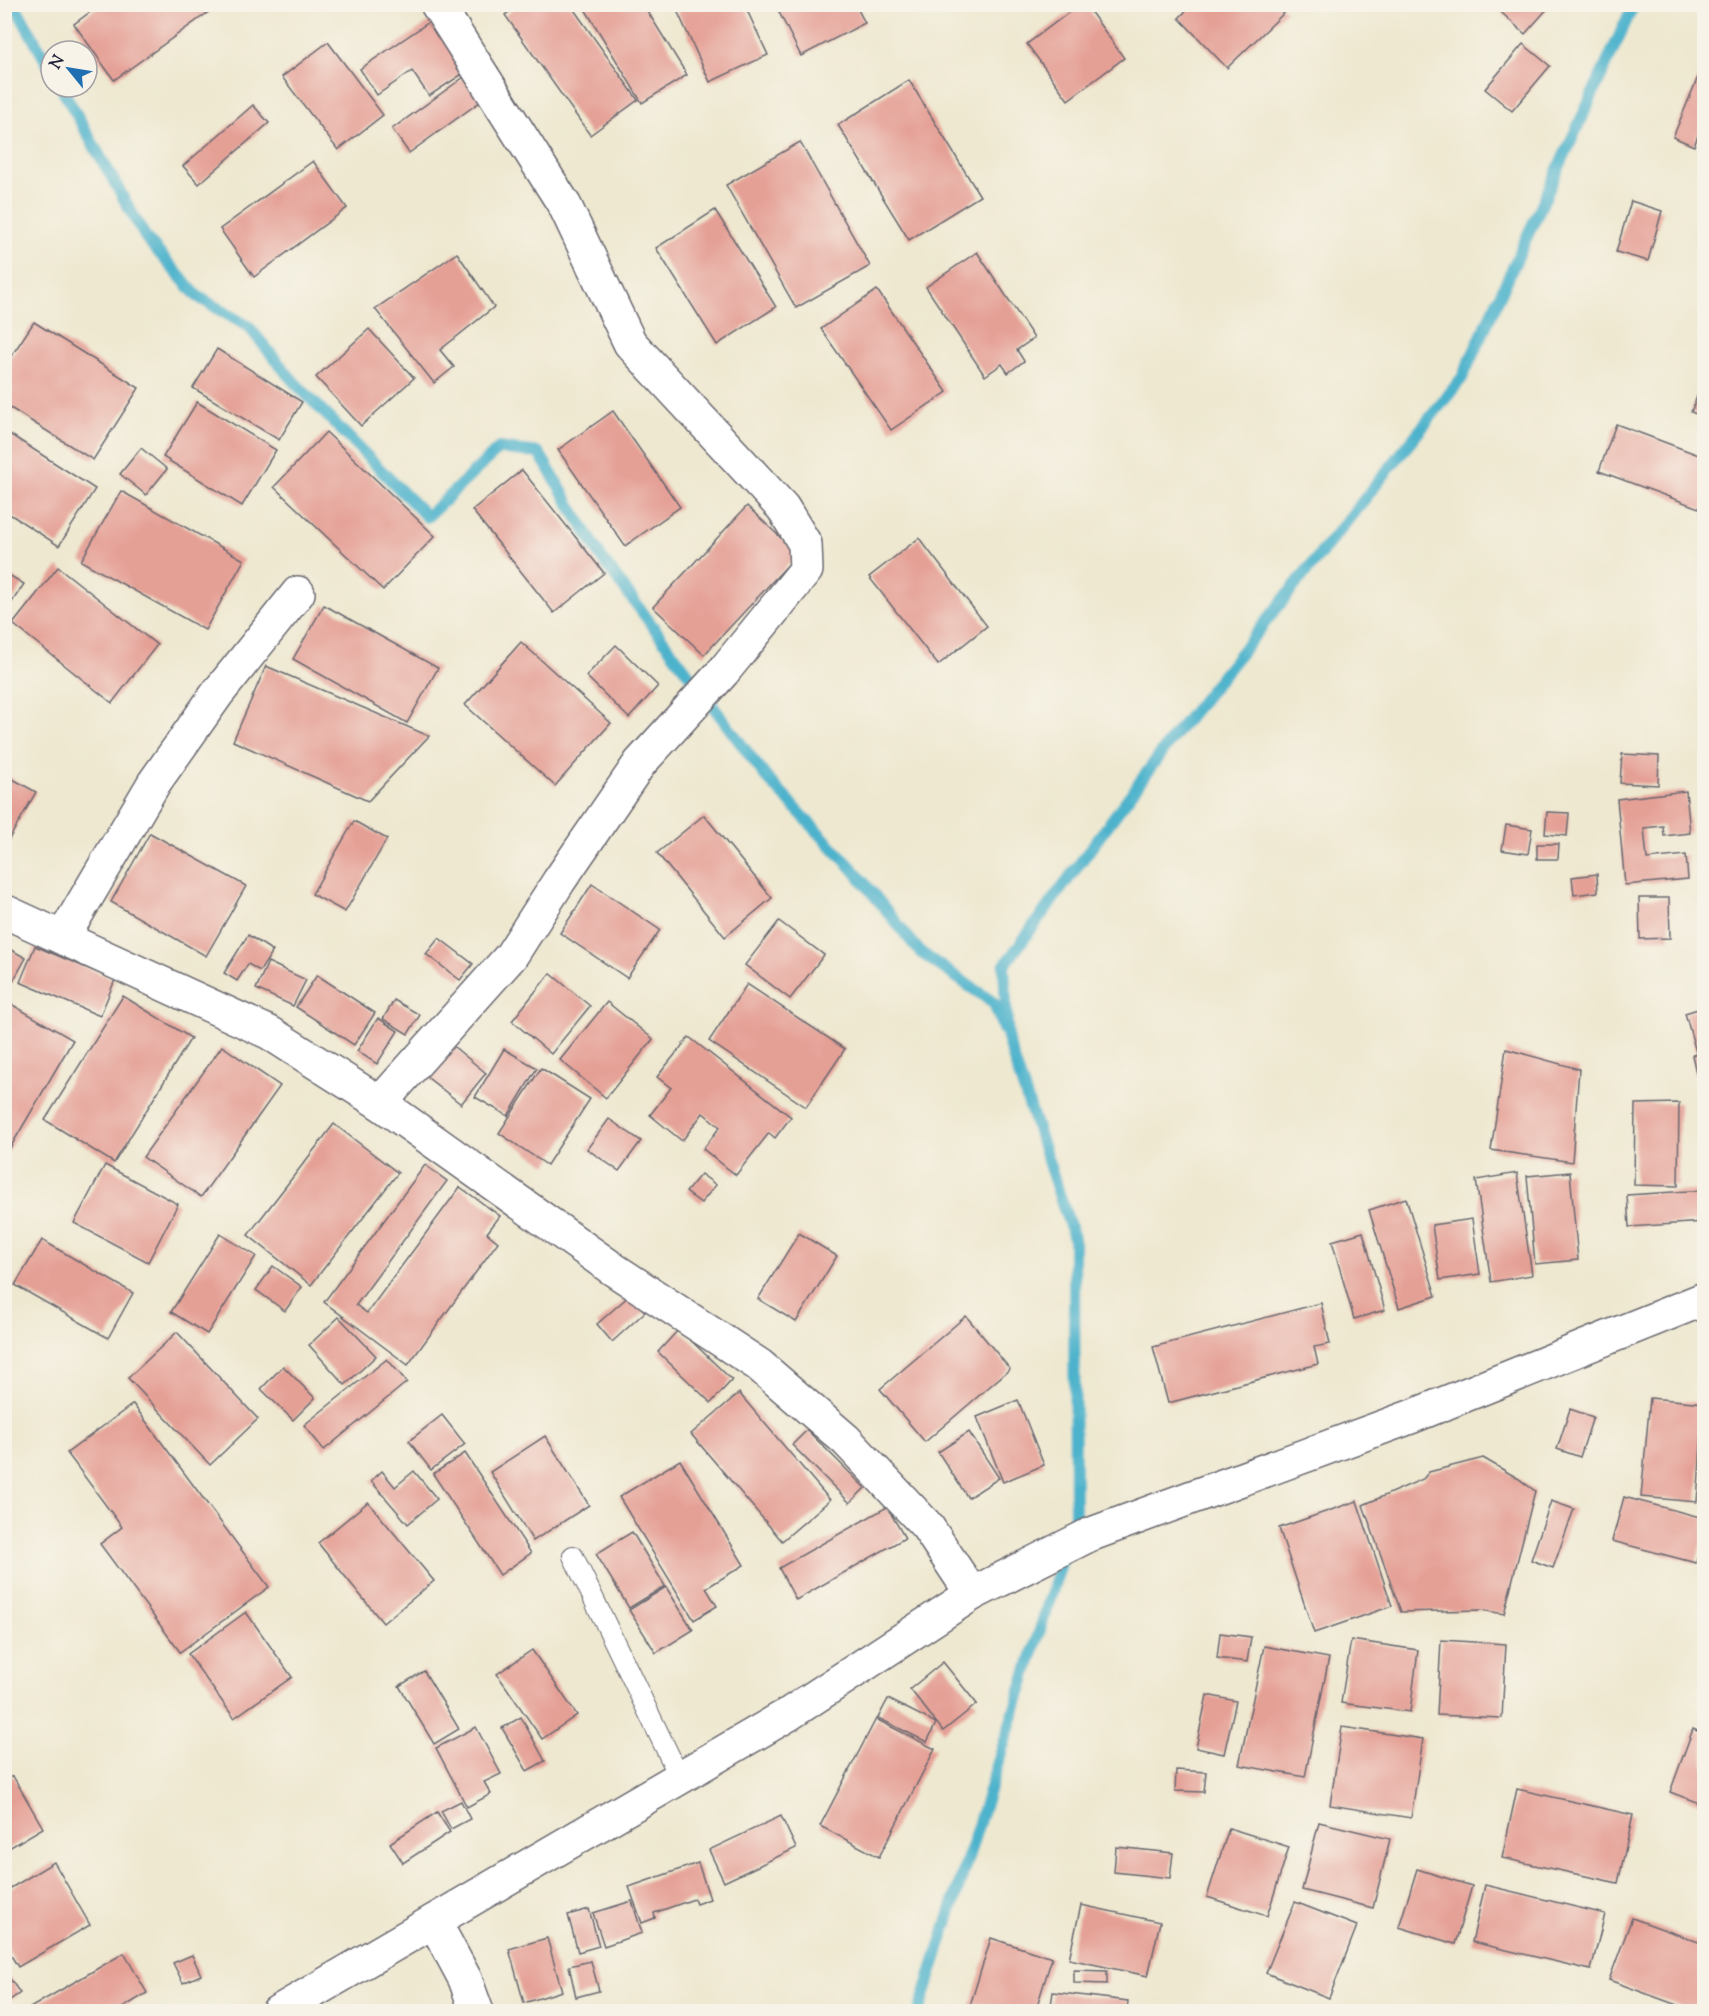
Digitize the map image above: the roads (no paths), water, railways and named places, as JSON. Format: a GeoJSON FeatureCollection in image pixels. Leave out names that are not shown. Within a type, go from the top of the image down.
{"type":"FeatureCollection","features":[{"type":"Feature","properties":{"kind":"street"},"geometry":{"type":"LineString","coordinates":[[380,1104],[511,956],[640,763],[723,672],[806,570],[805,544],[783,508],[630,343],[565,206],[437,4]]}},
{"type":"Feature","properties":{"kind":"street"},"geometry":{"type":"LineString","coordinates":[[63,937],[154,783],[217,694],[298,593]]}},
{"type":"Feature","properties":{"kind":"street"},"geometry":{"type":"LineString","coordinates":[[4,910],[270,1033],[380,1104],[613,1269],[759,1365],[846,1440],[927,1526],[972,1594]]}},
{"type":"Feature","properties":{"kind":"street"},"geometry":{"type":"LineString","coordinates":[[278,2012],[789,1714],[972,1594],[1089,1535],[1413,1416],[1704,1299]]}},
{"type":"Feature","properties":{"kind":"street"},"geometry":{"type":"LineString","coordinates":[[434,1921],[465,1979],[477,2012]]}},
{"type":"Feature","properties":{"kind":"lane"},"geometry":{"type":"LineString","coordinates":[[573,1556],[680,1778]]}},
{"type":"Feature","properties":{"kind":"waterway"},"geometry":{"type":"LineString","coordinates":[[14,4],[39,49]]}},
{"type":"Feature","properties":{"kind":"waterway"},"geometry":{"type":"LineString","coordinates":[[919,2012],[1075,1519],[1074,1238],[1008,1042],[1004,966],[1173,737],[1462,378],[1634,4]]}},
{"type":"Feature","properties":{"kind":"waterway"},"geometry":{"type":"LineString","coordinates":[[68,99],[146,238],[197,296],[249,327],[294,382],[427,517],[499,448],[539,453],[603,560],[766,777],[853,869],[920,952],[994,1003],[1003,1029]]}}]}
